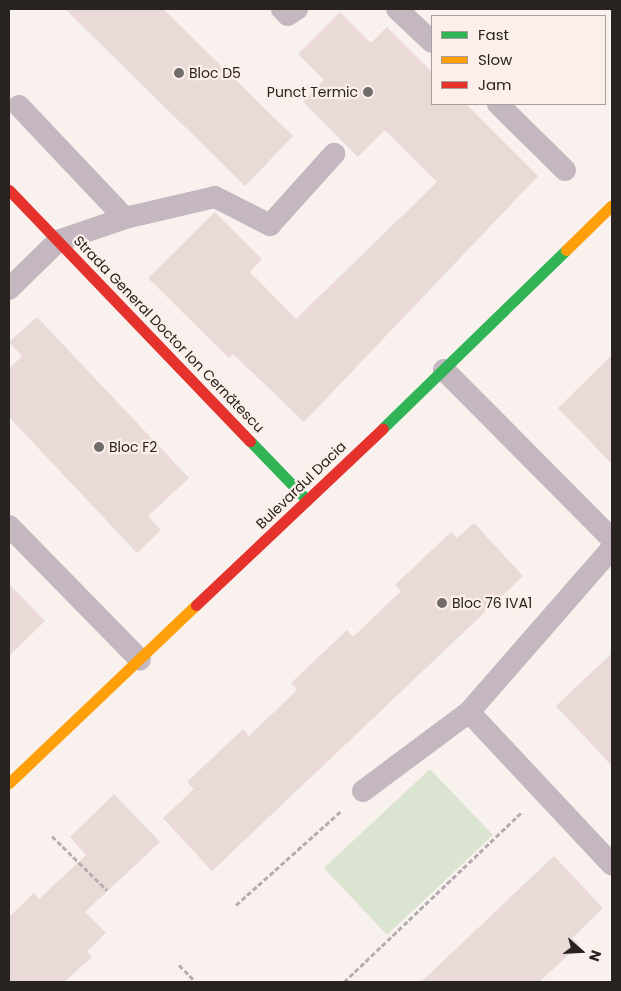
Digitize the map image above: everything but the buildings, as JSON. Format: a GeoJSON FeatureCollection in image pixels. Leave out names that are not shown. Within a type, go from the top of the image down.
{"type":"FeatureCollection","features":[{"type":"Feature","properties":{"kind":"main road","name":"Strada General Doctor Ion Cernătescu"},"geometry":{"type":"LineString","coordinates":[[9,190],[307,500]]}},
{"type":"Feature","properties":{"kind":"main road","name":"Bulevardul Dacia"},"geometry":{"type":"LineString","coordinates":[[9,783],[444,370],[612,205]]}},
{"type":"Feature","properties":{"kind":"lane"},"geometry":{"type":"LineString","coordinates":[[282,9],[288,15],[297,9]]}},
{"type":"Feature","properties":{"kind":"lane"},"geometry":{"type":"LineString","coordinates":[[397,9],[431,41]]}},
{"type":"Feature","properties":{"kind":"lane"},"geometry":{"type":"LineString","coordinates":[[499,105],[565,170]]}},
{"type":"Feature","properties":{"kind":"lane"},"geometry":{"type":"LineString","coordinates":[[19,106],[126,218]]}},
{"type":"Feature","properties":{"kind":"lane"},"geometry":{"type":"LineString","coordinates":[[9,289],[58,241],[126,218],[215,197],[270,225],[334,154]]}},
{"type":"Feature","properties":{"kind":"lane"},"geometry":{"type":"LineString","coordinates":[[444,370],[612,539]]}},
{"type":"Feature","properties":{"kind":"lane"},"geometry":{"type":"LineString","coordinates":[[9,526],[140,660]]}},
{"type":"Feature","properties":{"kind":"lane"},"geometry":{"type":"LineString","coordinates":[[363,791],[468,712],[612,548]]}},
{"type":"Feature","properties":{"kind":"lane"},"geometry":{"type":"LineString","coordinates":[[468,712],[612,865]]}},
{"type":"Feature","properties":{"kind":"path"},"geometry":{"type":"LineString","coordinates":[[236,905],[363,791]]}},
{"type":"Feature","properties":{"kind":"path"},"geometry":{"type":"LineString","coordinates":[[344,982],[543,792]]}},
{"type":"Feature","properties":{"kind":"path"},"geometry":{"type":"LineString","coordinates":[[52,836],[107,890]]}},
{"type":"Feature","properties":{"kind":"path"},"geometry":{"type":"LineString","coordinates":[[179,965],[196,982]]}},
{"type":"Feature","properties":{"kind":"green space"},"geometry":{"type":"Polygon","coordinates":[[[430,769],[493,835],[387,935],[324,868],[430,769]]]}},
{"type":"Feature","properties":{"kind":"traffic: fast"},"geometry":{"type":"LineString","coordinates":[[383,428],[566,250]]}},
{"type":"Feature","properties":{"kind":"traffic: fast"},"geometry":{"type":"LineString","coordinates":[[250,441],[307,500]]}},
{"type":"Feature","properties":{"kind":"traffic: slow"},"geometry":{"type":"LineString","coordinates":[[566,250],[612,205]]}},
{"type":"Feature","properties":{"kind":"traffic: slow"},"geometry":{"type":"LineString","coordinates":[[9,783],[196,605]]}},
{"type":"Feature","properties":{"kind":"traffic: jam"},"geometry":{"type":"LineString","coordinates":[[9,190],[250,441]]}},
{"type":"Feature","properties":{"kind":"traffic: jam"},"geometry":{"type":"LineString","coordinates":[[196,605],[383,428]]}},
{"type":"Feature","properties":{"kind":"place","name":"Bloc D5"},"geometry":{"type":"Point","coordinates":[179,73]}},
{"type":"Feature","properties":{"kind":"place","name":"Punct Termic"},"geometry":{"type":"Point","coordinates":[368,92]}},
{"type":"Feature","properties":{"kind":"place","name":"Bloc F2"},"geometry":{"type":"Point","coordinates":[99,447]}},
{"type":"Feature","properties":{"kind":"place","name":"Bloc 76 IVA1"},"geometry":{"type":"Point","coordinates":[442,603]}}]}
